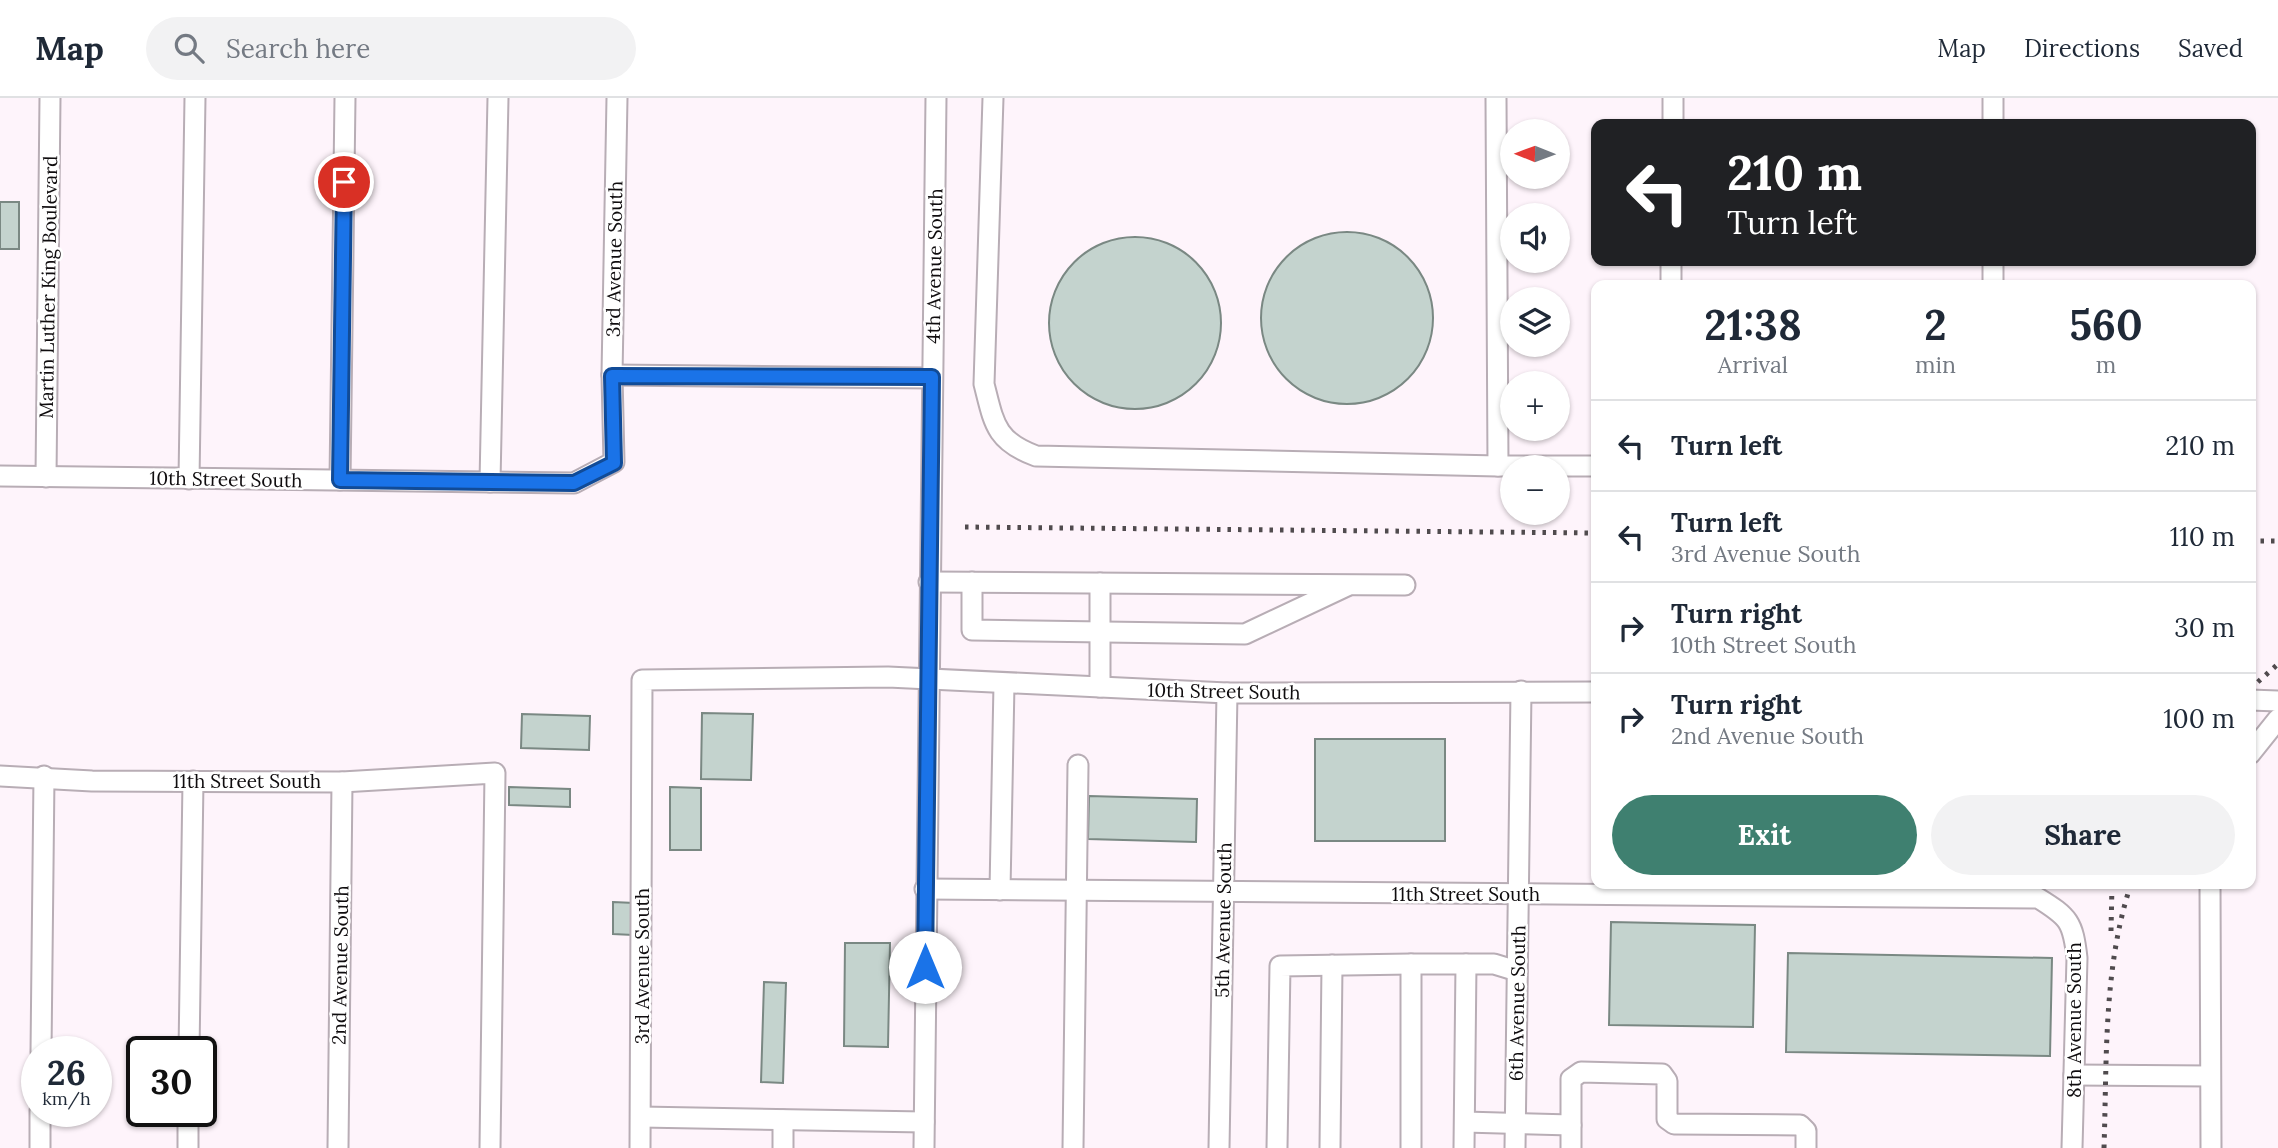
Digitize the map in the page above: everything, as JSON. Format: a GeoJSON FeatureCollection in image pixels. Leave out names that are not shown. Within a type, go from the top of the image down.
{"type":"FeatureCollection","features":[{"type":"Feature","properties":{"kind":"street","name":"Martin Luther King Boulevard"},"geometry":{"type":"LineString","coordinates":[[46,477],[50,98]]}},
{"type":"Feature","properties":{"kind":"street"},"geometry":{"type":"LineString","coordinates":[[189,479],[195,98]]}},
{"type":"Feature","properties":{"kind":"street"},"geometry":{"type":"LineString","coordinates":[[340,480],[345,98]]}},
{"type":"Feature","properties":{"kind":"street"},"geometry":{"type":"LineString","coordinates":[[490,482],[498,98]]}},
{"type":"Feature","properties":{"kind":"street","name":"3rd Avenue South"},"geometry":{"type":"LineString","coordinates":[[614,463],[612,376],[617,98]]}},
{"type":"Feature","properties":{"kind":"street","name":"4th Avenue South"},"geometry":{"type":"LineString","coordinates":[[924,1148],[936,98]]}},
{"type":"Feature","properties":{"kind":"street"},"geometry":{"type":"LineString","coordinates":[[993,98],[984,384],[995,429],[1021,450],[1036,456],[1591,466]]}},
{"type":"Feature","properties":{"kind":"street"},"geometry":{"type":"LineString","coordinates":[[1496,98],[1498,466]]}},
{"type":"Feature","properties":{"kind":"street"},"geometry":{"type":"LineString","coordinates":[[1673,98],[1673,119]]}},
{"type":"Feature","properties":{"kind":"street"},"geometry":{"type":"LineString","coordinates":[[1993,98],[1993,119]]}},
{"type":"Feature","properties":{"kind":"street"},"geometry":{"type":"LineString","coordinates":[[612,376],[932,377]]}},
{"type":"Feature","properties":{"kind":"street","name":"10th Street South"},"geometry":{"type":"LineString","coordinates":[[0,476],[574,483],[614,463]]}},
{"type":"Feature","properties":{"kind":"street"},"geometry":{"type":"LineString","coordinates":[[929,582],[1405,585]]}},
{"type":"Feature","properties":{"kind":"street"},"geometry":{"type":"LineString","coordinates":[[972,582],[972,630],[1245,634],[1351,584]]}},
{"type":"Feature","properties":{"kind":"street"},"geometry":{"type":"LineString","coordinates":[[1100,583],[1100,687]]}},
{"type":"Feature","properties":{"kind":"street","name":"3rd Avenue South"},"geometry":{"type":"LineString","coordinates":[[640,1148],[642,680],[888,677],[928,681]]}},
{"type":"Feature","properties":{"kind":"street","name":"10th Street South"},"geometry":{"type":"LineString","coordinates":[[928,681],[1227,693],[1591,692]]}},
{"type":"Feature","properties":{"kind":"street"},"geometry":{"type":"LineString","coordinates":[[1000,890],[1004,684]]}},
{"type":"Feature","properties":{"kind":"street","name":"6th Avenue South"},"geometry":{"type":"LineString","coordinates":[[1515,1148],[1521,691]]}},
{"type":"Feature","properties":{"kind":"street","name":"5th Avenue South"},"geometry":{"type":"LineString","coordinates":[[1219,1148],[1227,693]]}},
{"type":"Feature","properties":{"kind":"street"},"geometry":{"type":"LineString","coordinates":[[2256,700],[2278,701]]}},
{"type":"Feature","properties":{"kind":"street"},"geometry":{"type":"LineString","coordinates":[[2256,746],[2278,719]]}},
{"type":"Feature","properties":{"kind":"street"},"geometry":{"type":"LineString","coordinates":[[1073,1148],[1079,765]]}},
{"type":"Feature","properties":{"kind":"street","name":"11th Street South"},"geometry":{"type":"LineString","coordinates":[[0,776],[44,776],[92,781],[342,782],[495,773],[490,1148]]}},
{"type":"Feature","properties":{"kind":"street"},"geometry":{"type":"LineString","coordinates":[[41,1036],[44,776]]}},
{"type":"Feature","properties":{"kind":"street"},"geometry":{"type":"LineString","coordinates":[[189,1036],[193,781]]}},
{"type":"Feature","properties":{"kind":"street","name":"2nd Avenue South"},"geometry":{"type":"LineString","coordinates":[[338,1148],[342,782]]}},
{"type":"Feature","properties":{"kind":"street","name":"11th Street South"},"geometry":{"type":"LineString","coordinates":[[925,889],[2007,898]]}},
{"type":"Feature","properties":{"kind":"street"},"geometry":{"type":"LineString","coordinates":[[2210,889],[2211,1148]]}},
{"type":"Feature","properties":{"kind":"street","name":"8th Avenue South"},"geometry":{"type":"LineString","coordinates":[[2007,898],[2038,898],[2062,913],[2073,927],[2077,958],[2072,1148]]}},
{"type":"Feature","properties":{"kind":"street"},"geometry":{"type":"LineString","coordinates":[[1411,964],[1411,1148]]}},
{"type":"Feature","properties":{"kind":"street"},"geometry":{"type":"LineString","coordinates":[[1464,1148],[1466,964]]}},
{"type":"Feature","properties":{"kind":"street"},"geometry":{"type":"LineString","coordinates":[[1277,1148],[1280,966],[1494,964],[1517,971]]}},
{"type":"Feature","properties":{"kind":"street"},"geometry":{"type":"LineString","coordinates":[[1330,1148],[1332,965]]}},
{"type":"Feature","properties":{"kind":"street"},"geometry":{"type":"LineString","coordinates":[[1571,1148],[1571,1079],[1576,1073],[1661,1073],[1667,1081],[1667,1119],[1674,1125],[1800,1125],[1807,1131],[1806,1148]]}},
{"type":"Feature","properties":{"kind":"street"},"geometry":{"type":"LineString","coordinates":[[2074,1075],[2210,1076]]}},
{"type":"Feature","properties":{"kind":"street"},"geometry":{"type":"LineString","coordinates":[[641,1117],[924,1122]]}},
{"type":"Feature","properties":{"kind":"street"},"geometry":{"type":"LineString","coordinates":[[783,1120],[783,1148]]}},
{"type":"Feature","properties":{"kind":"street"},"geometry":{"type":"LineString","coordinates":[[1465,1122],[1571,1125]]}},
{"type":"Feature","properties":{"kind":"street"},"geometry":{"type":"LineString","coordinates":[[40,1127],[40,1148]]}},
{"type":"Feature","properties":{"kind":"street"},"geometry":{"type":"LineString","coordinates":[[188,1127],[188,1148]]}},
{"type":"Feature","properties":{"kind":"building"},"geometry":{"type":"Polygon","coordinates":[[[0,202],[19,202],[19,249],[0,249],[0,202]]]}},
{"type":"Feature","properties":{"kind":"building"},"geometry":{"type":"Polygon","coordinates":[[[1347,232],[1380,238],[1408,257],[1427,285],[1433,318],[1427,351],[1408,379],[1380,398],[1347,404],[1314,398],[1286,379],[1267,351],[1261,318],[1267,285],[1286,257],[1314,238],[1347,232]]]}},
{"type":"Feature","properties":{"kind":"building"},"geometry":{"type":"Polygon","coordinates":[[[1135,237],[1168,243],[1196,262],[1215,290],[1221,323],[1215,356],[1196,384],[1168,403],[1135,409],[1102,403],[1074,384],[1055,356],[1049,323],[1055,290],[1074,262],[1102,243],[1135,237]]]}},
{"type":"Feature","properties":{"kind":"building"},"geometry":{"type":"Polygon","coordinates":[[[702,713],[753,714],[751,780],[701,779],[702,713]]]}},
{"type":"Feature","properties":{"kind":"building"},"geometry":{"type":"Polygon","coordinates":[[[522,714],[590,716],[589,750],[521,748],[522,714]]]}},
{"type":"Feature","properties":{"kind":"building"},"geometry":{"type":"Polygon","coordinates":[[[1315,739],[1445,739],[1445,841],[1315,841],[1315,739]]]}},
{"type":"Feature","properties":{"kind":"building"},"geometry":{"type":"Polygon","coordinates":[[[509,787],[570,789],[570,807],[509,805],[509,787]]]}},
{"type":"Feature","properties":{"kind":"building"},"geometry":{"type":"Polygon","coordinates":[[[670,787],[701,788],[701,850],[670,850],[670,787]]]}},
{"type":"Feature","properties":{"kind":"building"},"geometry":{"type":"Polygon","coordinates":[[[1089,796],[1197,799],[1196,842],[1088,839],[1089,796]]]}},
{"type":"Feature","properties":{"kind":"building"},"geometry":{"type":"Polygon","coordinates":[[[613,902],[634,903],[633,935],[613,934],[613,902]]]}},
{"type":"Feature","properties":{"kind":"building"},"geometry":{"type":"Polygon","coordinates":[[[1611,922],[1755,925],[1753,1027],[1609,1025],[1611,922]]]}},
{"type":"Feature","properties":{"kind":"building"},"geometry":{"type":"Polygon","coordinates":[[[845,943],[890,943],[888,1047],[844,1046],[845,943]]]}},
{"type":"Feature","properties":{"kind":"building"},"geometry":{"type":"Polygon","coordinates":[[[1788,953],[2052,958],[2050,1056],[1786,1052],[1788,953]]]}},
{"type":"Feature","properties":{"kind":"building"},"geometry":{"type":"Polygon","coordinates":[[[764,982],[786,983],[783,1083],[761,1082],[764,982]]]}},
{"type":"Feature","properties":{"kind":"railway"},"geometry":{"type":"LineString","coordinates":[[965,527],[1591,533]]}},
{"type":"Feature","properties":{"kind":"railway"},"geometry":{"type":"LineString","coordinates":[[2256,541],[2278,541]]}},
{"type":"Feature","properties":{"kind":"railway"},"geometry":{"type":"LineString","coordinates":[[2256,684],[2278,664]]}},
{"type":"Feature","properties":{"kind":"railway"},"geometry":{"type":"LineString","coordinates":[[2111,931],[2112,889]]}},
{"type":"Feature","properties":{"kind":"railway"},"geometry":{"type":"LineString","coordinates":[[2104,1148],[2106,1048],[2111,981],[2115,948],[2130,889]]}},
{"type":"Feature","properties":{"kind":"route"},"geometry":{"type":"LineString","coordinates":[[344,182],[340,480],[574,483],[614,463],[612,376],[932,377],[925,967]]}}]}
